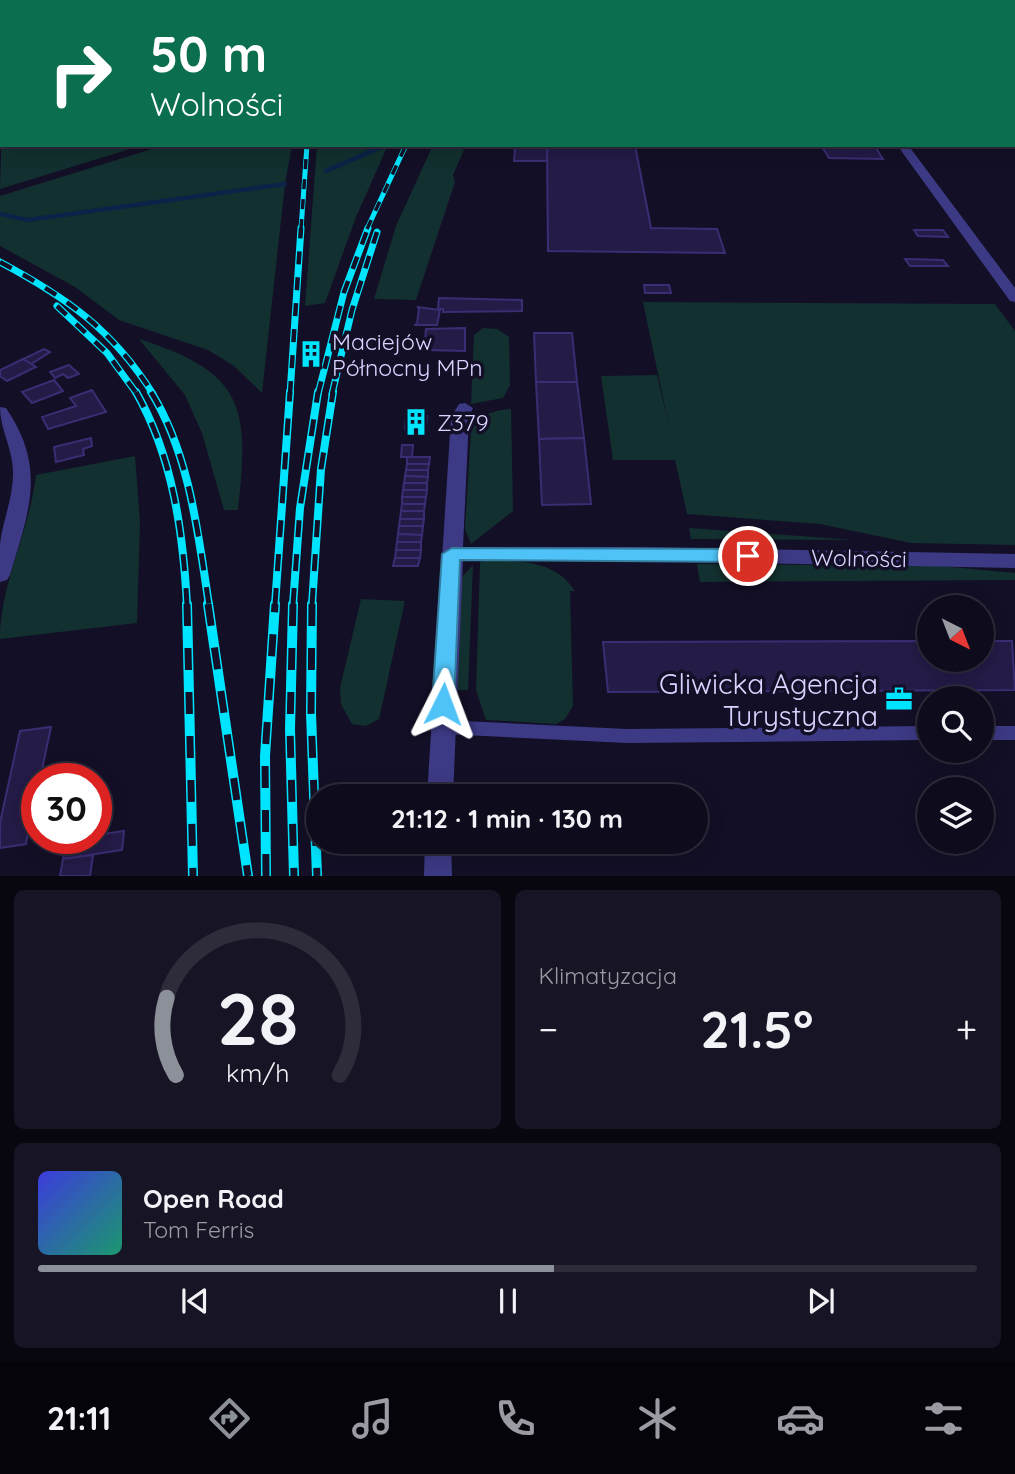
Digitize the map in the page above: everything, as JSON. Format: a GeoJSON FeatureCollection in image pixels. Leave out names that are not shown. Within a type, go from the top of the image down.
{"type":"FeatureCollection","features":[{"type":"Feature","properties":{"kind":"street"},"geometry":{"type":"LineString","coordinates":[[903,147],[1015,298]]}},
{"type":"Feature","properties":{"kind":"street"},"geometry":{"type":"LineString","coordinates":[[440,784],[460,416],[466,408]]}},
{"type":"Feature","properties":{"kind":"street"},"geometry":{"type":"LineString","coordinates":[[0,412],[18,441],[23,478],[0,575]]}},
{"type":"Feature","properties":{"kind":"street","name":"Wolności"},"geometry":{"type":"LineString","coordinates":[[452,554],[1015,561]]}},
{"type":"Feature","properties":{"kind":"street"},"geometry":{"type":"LineString","coordinates":[[438,854],[438,876]]}},
{"type":"Feature","properties":{"kind":"lane"},"geometry":{"type":"LineString","coordinates":[[442,727],[627,736],[917,733]]}},
{"type":"Feature","properties":{"kind":"lane"},"geometry":{"type":"LineString","coordinates":[[994,733],[1015,733]]}},
{"type":"Feature","properties":{"kind":"green space"},"geometry":{"type":"Polygon","coordinates":[[[1,147],[136,147],[0,189],[1,147]]]}},
{"type":"Feature","properties":{"kind":"green space"},"geometry":{"type":"Polygon","coordinates":[[[159,147],[292,147],[285,184],[262,393],[234,366],[208,350],[119,320],[75,287],[0,246],[0,196],[159,147]]]}},
{"type":"Feature","properties":{"kind":"green space"},"geometry":{"type":"Polygon","coordinates":[[[317,147],[387,147],[356,217],[325,303],[305,306],[317,147]]]}},
{"type":"Feature","properties":{"kind":"green space"},"geometry":{"type":"Polygon","coordinates":[[[432,147],[465,147],[453,175],[455,182],[416,300],[374,299],[396,226],[432,147]]]}},
{"type":"Feature","properties":{"kind":"green space"},"geometry":{"type":"Polygon","coordinates":[[[643,302],[995,304],[1015,331],[1015,545],[911,543],[820,524],[687,514],[675,460],[613,460],[601,376],[657,375],[669,426],[643,302]]]}},
{"type":"Feature","properties":{"kind":"green space"},"geometry":{"type":"Polygon","coordinates":[[[483,328],[497,329],[509,337],[510,385],[503,398],[471,404],[474,335],[483,328]]]}},
{"type":"Feature","properties":{"kind":"green space"},"geometry":{"type":"Polygon","coordinates":[[[139,339],[200,365],[220,380],[232,398],[240,419],[242,444],[238,510],[224,510],[202,433],[185,395],[139,339]]]}},
{"type":"Feature","properties":{"kind":"green space"},"geometry":{"type":"Polygon","coordinates":[[[511,409],[513,511],[471,544],[465,529],[471,431],[478,421],[488,414],[511,409]]]}},
{"type":"Feature","properties":{"kind":"green space"},"geometry":{"type":"Polygon","coordinates":[[[135,456],[140,522],[137,623],[0,639],[5,598],[28,516],[36,475],[135,456]]]}},
{"type":"Feature","properties":{"kind":"green space"},"geometry":{"type":"Polygon","coordinates":[[[689,528],[854,540],[691,539],[689,528]]]}},
{"type":"Feature","properties":{"kind":"green space"},"geometry":{"type":"Polygon","coordinates":[[[488,560],[536,564],[558,573],[575,591],[570,591],[573,706],[565,719],[556,724],[486,720],[476,690],[480,562],[488,560]]]}},
{"type":"Feature","properties":{"kind":"green space"},"geometry":{"type":"Polygon","coordinates":[[[697,564],[941,566],[1015,573],[1015,580],[700,582],[697,564]]]}},
{"type":"Feature","properties":{"kind":"green space"},"geometry":{"type":"Polygon","coordinates":[[[473,565],[468,690],[455,690],[461,578],[473,565]]]}},
{"type":"Feature","properties":{"kind":"green space"},"geometry":{"type":"Polygon","coordinates":[[[361,599],[405,601],[379,719],[366,726],[352,724],[341,704],[340,688],[361,599]]]}},
{"type":"Feature","properties":{"kind":"building"},"geometry":{"type":"Polygon","coordinates":[[[515,147],[547,147],[547,161],[514,161],[515,147]]]}},
{"type":"Feature","properties":{"kind":"building"},"geometry":{"type":"Polygon","coordinates":[[[547,147],[635,147],[651,228],[717,229],[725,253],[548,251],[547,147]]]}},
{"type":"Feature","properties":{"kind":"building"},"geometry":{"type":"Polygon","coordinates":[[[822,147],[875,147],[883,159],[829,158],[822,147]]]}},
{"type":"Feature","properties":{"kind":"building"},"geometry":{"type":"Polygon","coordinates":[[[914,230],[943,230],[948,237],[918,236],[914,230]]]}},
{"type":"Feature","properties":{"kind":"building"},"geometry":{"type":"Polygon","coordinates":[[[905,259],[943,260],[948,266],[910,266],[905,259]]]}},
{"type":"Feature","properties":{"kind":"building"},"geometry":{"type":"Polygon","coordinates":[[[644,285],[669,285],[671,293],[645,293],[644,285]]]}},
{"type":"Feature","properties":{"kind":"building"},"geometry":{"type":"Polygon","coordinates":[[[439,298],[522,300],[522,311],[443,312],[443,309],[438,309],[439,298]]]}},
{"type":"Feature","properties":{"kind":"building"},"geometry":{"type":"Polygon","coordinates":[[[417,307],[440,310],[437,325],[414,325],[417,324],[417,307]]]}},
{"type":"Feature","properties":{"kind":"building"},"geometry":{"type":"Polygon","coordinates":[[[465,328],[465,351],[424,350],[426,329],[465,328]]]}},
{"type":"Feature","properties":{"kind":"building"},"geometry":{"type":"Polygon","coordinates":[[[534,333],[572,333],[577,382],[536,382],[534,333]]]}},
{"type":"Feature","properties":{"kind":"building","name":"Maciejów Północny MPn"},"geometry":{"type":"Polygon","coordinates":[[[307,348],[319,348],[316,360],[303,359],[307,348]]]}},
{"type":"Feature","properties":{"kind":"building"},"geometry":{"type":"Polygon","coordinates":[[[44,349],[50,352],[31,364],[23,359],[44,349]]]}},
{"type":"Feature","properties":{"kind":"building"},"geometry":{"type":"Polygon","coordinates":[[[23,359],[36,367],[7,381],[0,376],[0,370],[23,359]]]}},
{"type":"Feature","properties":{"kind":"building"},"geometry":{"type":"Polygon","coordinates":[[[69,365],[79,374],[68,378],[63,374],[55,378],[50,372],[69,365]]]}},
{"type":"Feature","properties":{"kind":"building"},"geometry":{"type":"Polygon","coordinates":[[[54,380],[63,391],[32,403],[22,392],[54,380]]]}},
{"type":"Feature","properties":{"kind":"building"},"geometry":{"type":"Polygon","coordinates":[[[536,382],[577,382],[584,438],[539,439],[536,382]]]}},
{"type":"Feature","properties":{"kind":"building"},"geometry":{"type":"Polygon","coordinates":[[[92,390],[106,412],[48,429],[42,417],[76,406],[70,398],[92,390]]]}},
{"type":"Feature","properties":{"kind":"building","name":"Z379"},"geometry":{"type":"Polygon","coordinates":[[[406,416],[427,416],[426,428],[405,429],[406,416]]]}},
{"type":"Feature","properties":{"kind":"building"},"geometry":{"type":"Polygon","coordinates":[[[91,438],[92,446],[83,449],[84,455],[56,462],[54,447],[91,438]]]}},
{"type":"Feature","properties":{"kind":"building"},"geometry":{"type":"Polygon","coordinates":[[[584,438],[591,504],[542,505],[539,439],[584,438]]]}},
{"type":"Feature","properties":{"kind":"building"},"geometry":{"type":"Polygon","coordinates":[[[402,445],[413,445],[412,457],[401,457],[402,445]]]}},
{"type":"Feature","properties":{"kind":"building"},"geometry":{"type":"Polygon","coordinates":[[[407,457],[430,457],[429,464],[407,464],[407,457]]]}},
{"type":"Feature","properties":{"kind":"building"},"geometry":{"type":"Polygon","coordinates":[[[407,464],[429,464],[428,470],[406,470],[407,464]]]}},
{"type":"Feature","properties":{"kind":"building"},"geometry":{"type":"Polygon","coordinates":[[[406,470],[428,470],[428,477],[405,476],[406,470]]]}},
{"type":"Feature","properties":{"kind":"building"},"geometry":{"type":"Polygon","coordinates":[[[405,476],[428,477],[427,483],[404,483],[405,476]]]}},
{"type":"Feature","properties":{"kind":"building"},"geometry":{"type":"Polygon","coordinates":[[[404,483],[427,483],[427,490],[403,490],[404,483]]]}},
{"type":"Feature","properties":{"kind":"building"},"geometry":{"type":"Polygon","coordinates":[[[403,490],[427,490],[426,497],[402,497],[403,490]]]}},
{"type":"Feature","properties":{"kind":"building"},"geometry":{"type":"Polygon","coordinates":[[[402,497],[426,497],[425,504],[402,504],[402,497]]]}},
{"type":"Feature","properties":{"kind":"building"},"geometry":{"type":"Polygon","coordinates":[[[402,504],[425,504],[424,511],[401,511],[402,504]]]}},
{"type":"Feature","properties":{"kind":"building"},"geometry":{"type":"Polygon","coordinates":[[[401,511],[424,511],[424,519],[400,519],[401,511]]]}},
{"type":"Feature","properties":{"kind":"building"},"geometry":{"type":"Polygon","coordinates":[[[400,519],[424,519],[423,526],[399,526],[400,519]]]}},
{"type":"Feature","properties":{"kind":"building"},"geometry":{"type":"Polygon","coordinates":[[[399,526],[423,526],[422,535],[398,534],[399,526]]]}},
{"type":"Feature","properties":{"kind":"building"},"geometry":{"type":"Polygon","coordinates":[[[398,534],[422,535],[421,542],[397,542],[398,534]]]}},
{"type":"Feature","properties":{"kind":"building"},"geometry":{"type":"Polygon","coordinates":[[[397,542],[421,542],[421,550],[396,550],[397,542]]]}},
{"type":"Feature","properties":{"kind":"building"},"geometry":{"type":"Polygon","coordinates":[[[396,550],[421,550],[420,558],[395,558],[396,550]]]}},
{"type":"Feature","properties":{"kind":"building"},"geometry":{"type":"Polygon","coordinates":[[[395,558],[420,558],[418,566],[393,566],[395,558]]]}},
{"type":"Feature","properties":{"kind":"building"},"geometry":{"type":"Polygon","coordinates":[[[917,641],[917,672],[994,672],[994,641],[1012,641],[1015,690],[994,690],[994,686],[917,686],[917,690],[608,692],[603,642],[917,641]]]}},
{"type":"Feature","properties":{"kind":"building"},"geometry":{"type":"Polygon","coordinates":[[[51,727],[43,763],[21,763],[21,845],[0,848],[0,823],[20,731],[51,727]]]}},
{"type":"Feature","properties":{"kind":"building"},"geometry":{"type":"Polygon","coordinates":[[[124,831],[122,850],[112,852],[112,833],[124,831]]]}},
{"type":"Feature","properties":{"kind":"building"},"geometry":{"type":"Polygon","coordinates":[[[64,854],[96,854],[63,859],[64,854]]]}},
{"type":"Feature","properties":{"kind":"building"},"geometry":{"type":"Polygon","coordinates":[[[93,855],[90,876],[60,876],[63,859],[93,855]]]}},
{"type":"Feature","properties":{"kind":"waterway"},"geometry":{"type":"LineString","coordinates":[[326,171],[381,147]]}},
{"type":"Feature","properties":{"kind":"waterway"},"geometry":{"type":"LineString","coordinates":[[0,214],[28,220],[285,184]]}},
{"type":"Feature","properties":{"kind":"railway"},"geometry":{"type":"LineString","coordinates":[[301,229],[307,147]]}},
{"type":"Feature","properties":{"kind":"railway"},"geometry":{"type":"LineString","coordinates":[[367,229],[405,147]]}},
{"type":"Feature","properties":{"kind":"railway"},"geometry":{"type":"LineString","coordinates":[[290,394],[301,228]]}},
{"type":"Feature","properties":{"kind":"railway"},"geometry":{"type":"LineString","coordinates":[[318,394],[344,292],[368,228]]}},
{"type":"Feature","properties":{"kind":"railway"},"geometry":{"type":"LineString","coordinates":[[332,394],[352,310],[377,232]]}},
{"type":"Feature","properties":{"kind":"railway"},"geometry":{"type":"LineString","coordinates":[[0,262],[46,288],[86,317],[121,351],[153,394]]}},
{"type":"Feature","properties":{"kind":"railway"},"geometry":{"type":"LineString","coordinates":[[57,306],[107,353],[137,394]]}},
{"type":"Feature","properties":{"kind":"railway"},"geometry":{"type":"LineString","coordinates":[[136,392],[159,442],[174,496],[183,550],[187,605]]}},
{"type":"Feature","properties":{"kind":"railway"},"geometry":{"type":"LineString","coordinates":[[151,392],[164,416],[184,468],[209,605]]}},
{"type":"Feature","properties":{"kind":"railway"},"geometry":{"type":"LineString","coordinates":[[275,605],[290,392]]}},
{"type":"Feature","properties":{"kind":"railway"},"geometry":{"type":"LineString","coordinates":[[293,605],[300,508],[318,392]]}},
{"type":"Feature","properties":{"kind":"railway"},"geometry":{"type":"LineString","coordinates":[[312,605],[321,469],[333,392]]}},
{"type":"Feature","properties":{"kind":"railway"},"geometry":{"type":"LineString","coordinates":[[187,604],[193,876]]}},
{"type":"Feature","properties":{"kind":"railway"},"geometry":{"type":"LineString","coordinates":[[208,604],[248,876]]}},
{"type":"Feature","properties":{"kind":"railway"},"geometry":{"type":"LineString","coordinates":[[266,876],[265,756],[275,604]]}},
{"type":"Feature","properties":{"kind":"railway"},"geometry":{"type":"LineString","coordinates":[[293,604],[290,729],[294,876]]}},
{"type":"Feature","properties":{"kind":"railway"},"geometry":{"type":"LineString","coordinates":[[312,604],[311,713],[317,876]]}},
{"type":"Feature","properties":{"kind":"place","name":"Maciejów Północny MPn"},"geometry":{"type":"Point","coordinates":[311,354]}},
{"type":"Feature","properties":{"kind":"place","name":"Z379"},"geometry":{"type":"Point","coordinates":[416,422]}},
{"type":"Feature","properties":{"kind":"place","name":"Gliwicka Agencja Turystyczna"},"geometry":{"type":"Point","coordinates":[899,699]}},
{"type":"Feature","properties":{"kind":"route"},"geometry":{"type":"LineString","coordinates":[[443,704],[452,554],[748,556]]}}]}
